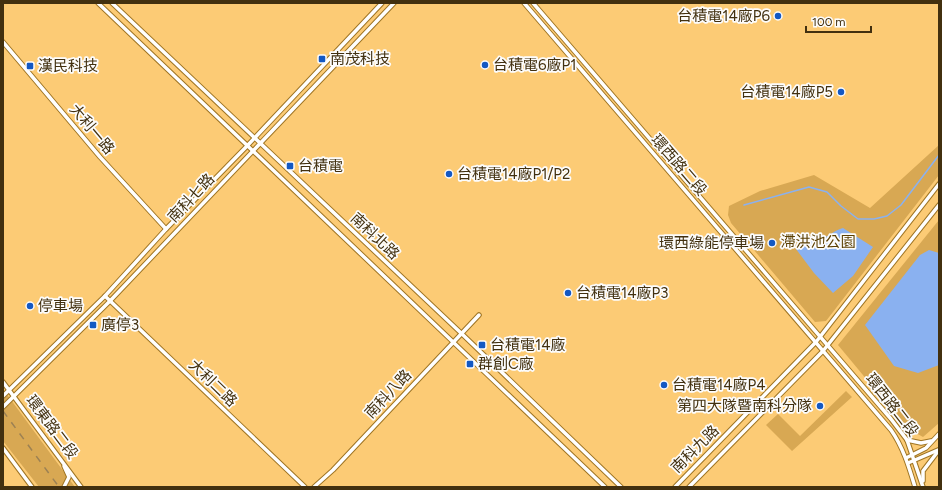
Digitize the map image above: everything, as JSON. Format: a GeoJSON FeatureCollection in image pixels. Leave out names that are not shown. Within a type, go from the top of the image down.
{"type":"FeatureCollection","features":[{"type":"Feature","properties":{"kind":"street","name":"南科北路"},"geometry":{"type":"LineString","coordinates":[[98,3],[605,487]]}},
{"type":"Feature","properties":{"kind":"street","name":"南科北路"},"geometry":{"type":"LineString","coordinates":[[112,3],[259,144],[461,333],[620,487]]}},
{"type":"Feature","properties":{"kind":"street","name":"南科七路"},"geometry":{"type":"LineString","coordinates":[[3,396],[105,296],[166,228],[254,139],[382,3]]}},
{"type":"Feature","properties":{"kind":"street","name":"南科七路"},"geometry":{"type":"LineString","coordinates":[[3,407],[110,300],[394,3]]}},
{"type":"Feature","properties":{"kind":"street","name":"環西路二段"},"geometry":{"type":"LineString","coordinates":[[524,3],[891,430],[906,458],[915,487]]}},
{"type":"Feature","properties":{"kind":"street","name":"環西路二段"},"geometry":{"type":"LineString","coordinates":[[533,3],[892,419],[907,440],[923,486]]}},
{"type":"Feature","properties":{"kind":"street","name":"大利一路"},"geometry":{"type":"LineString","coordinates":[[3,42],[100,157],[166,228]]}},
{"type":"Feature","properties":{"kind":"street"},"geometry":{"type":"LineString","coordinates":[[820,336],[939,184]]}},
{"type":"Feature","properties":{"kind":"street"},"geometry":{"type":"LineString","coordinates":[[828,345],[939,205]]}},
{"type":"Feature","properties":{"kind":"street","name":"大利二路"},"geometry":{"type":"LineString","coordinates":[[105,296],[305,487]]}},
{"type":"Feature","properties":{"kind":"street","name":"南科八路"},"geometry":{"type":"LineString","coordinates":[[314,487],[333,470],[479,315]]}},
{"type":"Feature","properties":{"kind":"street","name":"南科九路"},"geometry":{"type":"LineString","coordinates":[[675,487],[816,342],[820,336]]}},
{"type":"Feature","properties":{"kind":"street","name":"南科九路"},"geometry":{"type":"LineString","coordinates":[[689,487],[824,351],[828,345]]}},
{"type":"Feature","properties":{"kind":"street","name":"環東路二段"},"geometry":{"type":"LineString","coordinates":[[3,382],[81,487]]}},
{"type":"Feature","properties":{"kind":"street"},"geometry":{"type":"LineString","coordinates":[[906,458],[926,448],[939,434]]}},
{"type":"Feature","properties":{"kind":"street"},"geometry":{"type":"LineString","coordinates":[[907,440],[921,443],[934,440]]}},
{"type":"Feature","properties":{"kind":"street"},"geometry":{"type":"LineString","coordinates":[[3,448],[33,486]]}},
{"type":"Feature","properties":{"kind":"street"},"geometry":{"type":"LineString","coordinates":[[908,463],[939,450]]}},
{"type":"Feature","properties":{"kind":"street"},"geometry":{"type":"LineString","coordinates":[[923,486],[923,471],[939,450]]}},
{"type":"Feature","properties":{"kind":"street"},"geometry":{"type":"LineString","coordinates":[[61,459],[69,477],[64,487]]}},
{"type":"Feature","properties":{"kind":"shaded area"},"geometry":{"type":"Polygon","coordinates":[[[3,3],[939,3],[939,487],[3,487],[3,3]]]}},
{"type":"Feature","properties":{"kind":"green space","name":"滯洪池公園"},"geometry":{"type":"Polygon","coordinates":[[[939,145],[939,175],[826,321],[815,322],[731,223],[728,215],[729,206],[760,191],[814,175],[870,208],[939,145]]]}},
{"type":"Feature","properties":{"kind":"green space"},"geometry":{"type":"Polygon","coordinates":[[[939,220],[939,423],[923,437],[907,428],[838,345],[939,220]]]}},
{"type":"Feature","properties":{"kind":"green space"},"geometry":{"type":"Polygon","coordinates":[[[3,389],[75,487],[39,487],[3,441],[3,389]]]}},
{"type":"Feature","properties":{"kind":"green space"},"geometry":{"type":"Polygon","coordinates":[[[846,391],[852,397],[792,451],[766,425],[778,414],[800,436],[846,391]]]}},
{"type":"Feature","properties":{"kind":"water"},"geometry":{"type":"Polygon","coordinates":[[[843,228],[873,247],[853,276],[833,293],[814,273],[796,249],[805,239],[820,239],[843,228]]]}},
{"type":"Feature","properties":{"kind":"water"},"geometry":{"type":"Polygon","coordinates":[[[929,250],[939,253],[939,365],[918,373],[894,366],[865,325],[920,255],[929,250]]]}},
{"type":"Feature","properties":{"kind":"waterway"},"geometry":{"type":"LineString","coordinates":[[744,205],[809,187],[827,192],[841,206],[858,219],[874,219],[887,216],[901,205],[939,155]]}},
{"type":"Feature","properties":{"kind":"railway"},"geometry":{"type":"LineString","coordinates":[[3,411],[59,487]]}},
{"type":"Feature","properties":{"kind":"place","name":"台積電14廠P6"},"geometry":{"type":"Point","coordinates":[778,16]}},
{"type":"Feature","properties":{"kind":"place","name":"南茂科技"},"geometry":{"type":"Point","coordinates":[322,59]}},
{"type":"Feature","properties":{"kind":"place","name":"台積電6廠P1"},"geometry":{"type":"Point","coordinates":[485,65]}},
{"type":"Feature","properties":{"kind":"place","name":"漢民科技"},"geometry":{"type":"Point","coordinates":[30,66]}},
{"type":"Feature","properties":{"kind":"place","name":"台積電14廠P5"},"geometry":{"type":"Point","coordinates":[841,92]}},
{"type":"Feature","properties":{"kind":"place","name":"台積電"},"geometry":{"type":"Point","coordinates":[290,166]}},
{"type":"Feature","properties":{"kind":"place","name":"台積電14廠P1/P2"},"geometry":{"type":"Point","coordinates":[449,174]}},
{"type":"Feature","properties":{"kind":"place","name":"環西綠能停車場"},"geometry":{"type":"Point","coordinates":[772,243]}},
{"type":"Feature","properties":{"kind":"place","name":"台積電14廠P3"},"geometry":{"type":"Point","coordinates":[568,293]}},
{"type":"Feature","properties":{"kind":"place","name":"停車場"},"geometry":{"type":"Point","coordinates":[30,306]}},
{"type":"Feature","properties":{"kind":"place","name":"廣停3"},"geometry":{"type":"Point","coordinates":[93,325]}},
{"type":"Feature","properties":{"kind":"place","name":"台積電14廠"},"geometry":{"type":"Point","coordinates":[482,345]}},
{"type":"Feature","properties":{"kind":"place","name":"群創C廠"},"geometry":{"type":"Point","coordinates":[470,364]}},
{"type":"Feature","properties":{"kind":"place","name":"台積電14廠P4"},"geometry":{"type":"Point","coordinates":[664,385]}},
{"type":"Feature","properties":{"kind":"place","name":"第四大隊暨南科分隊"},"geometry":{"type":"Point","coordinates":[820,406]}}]}
